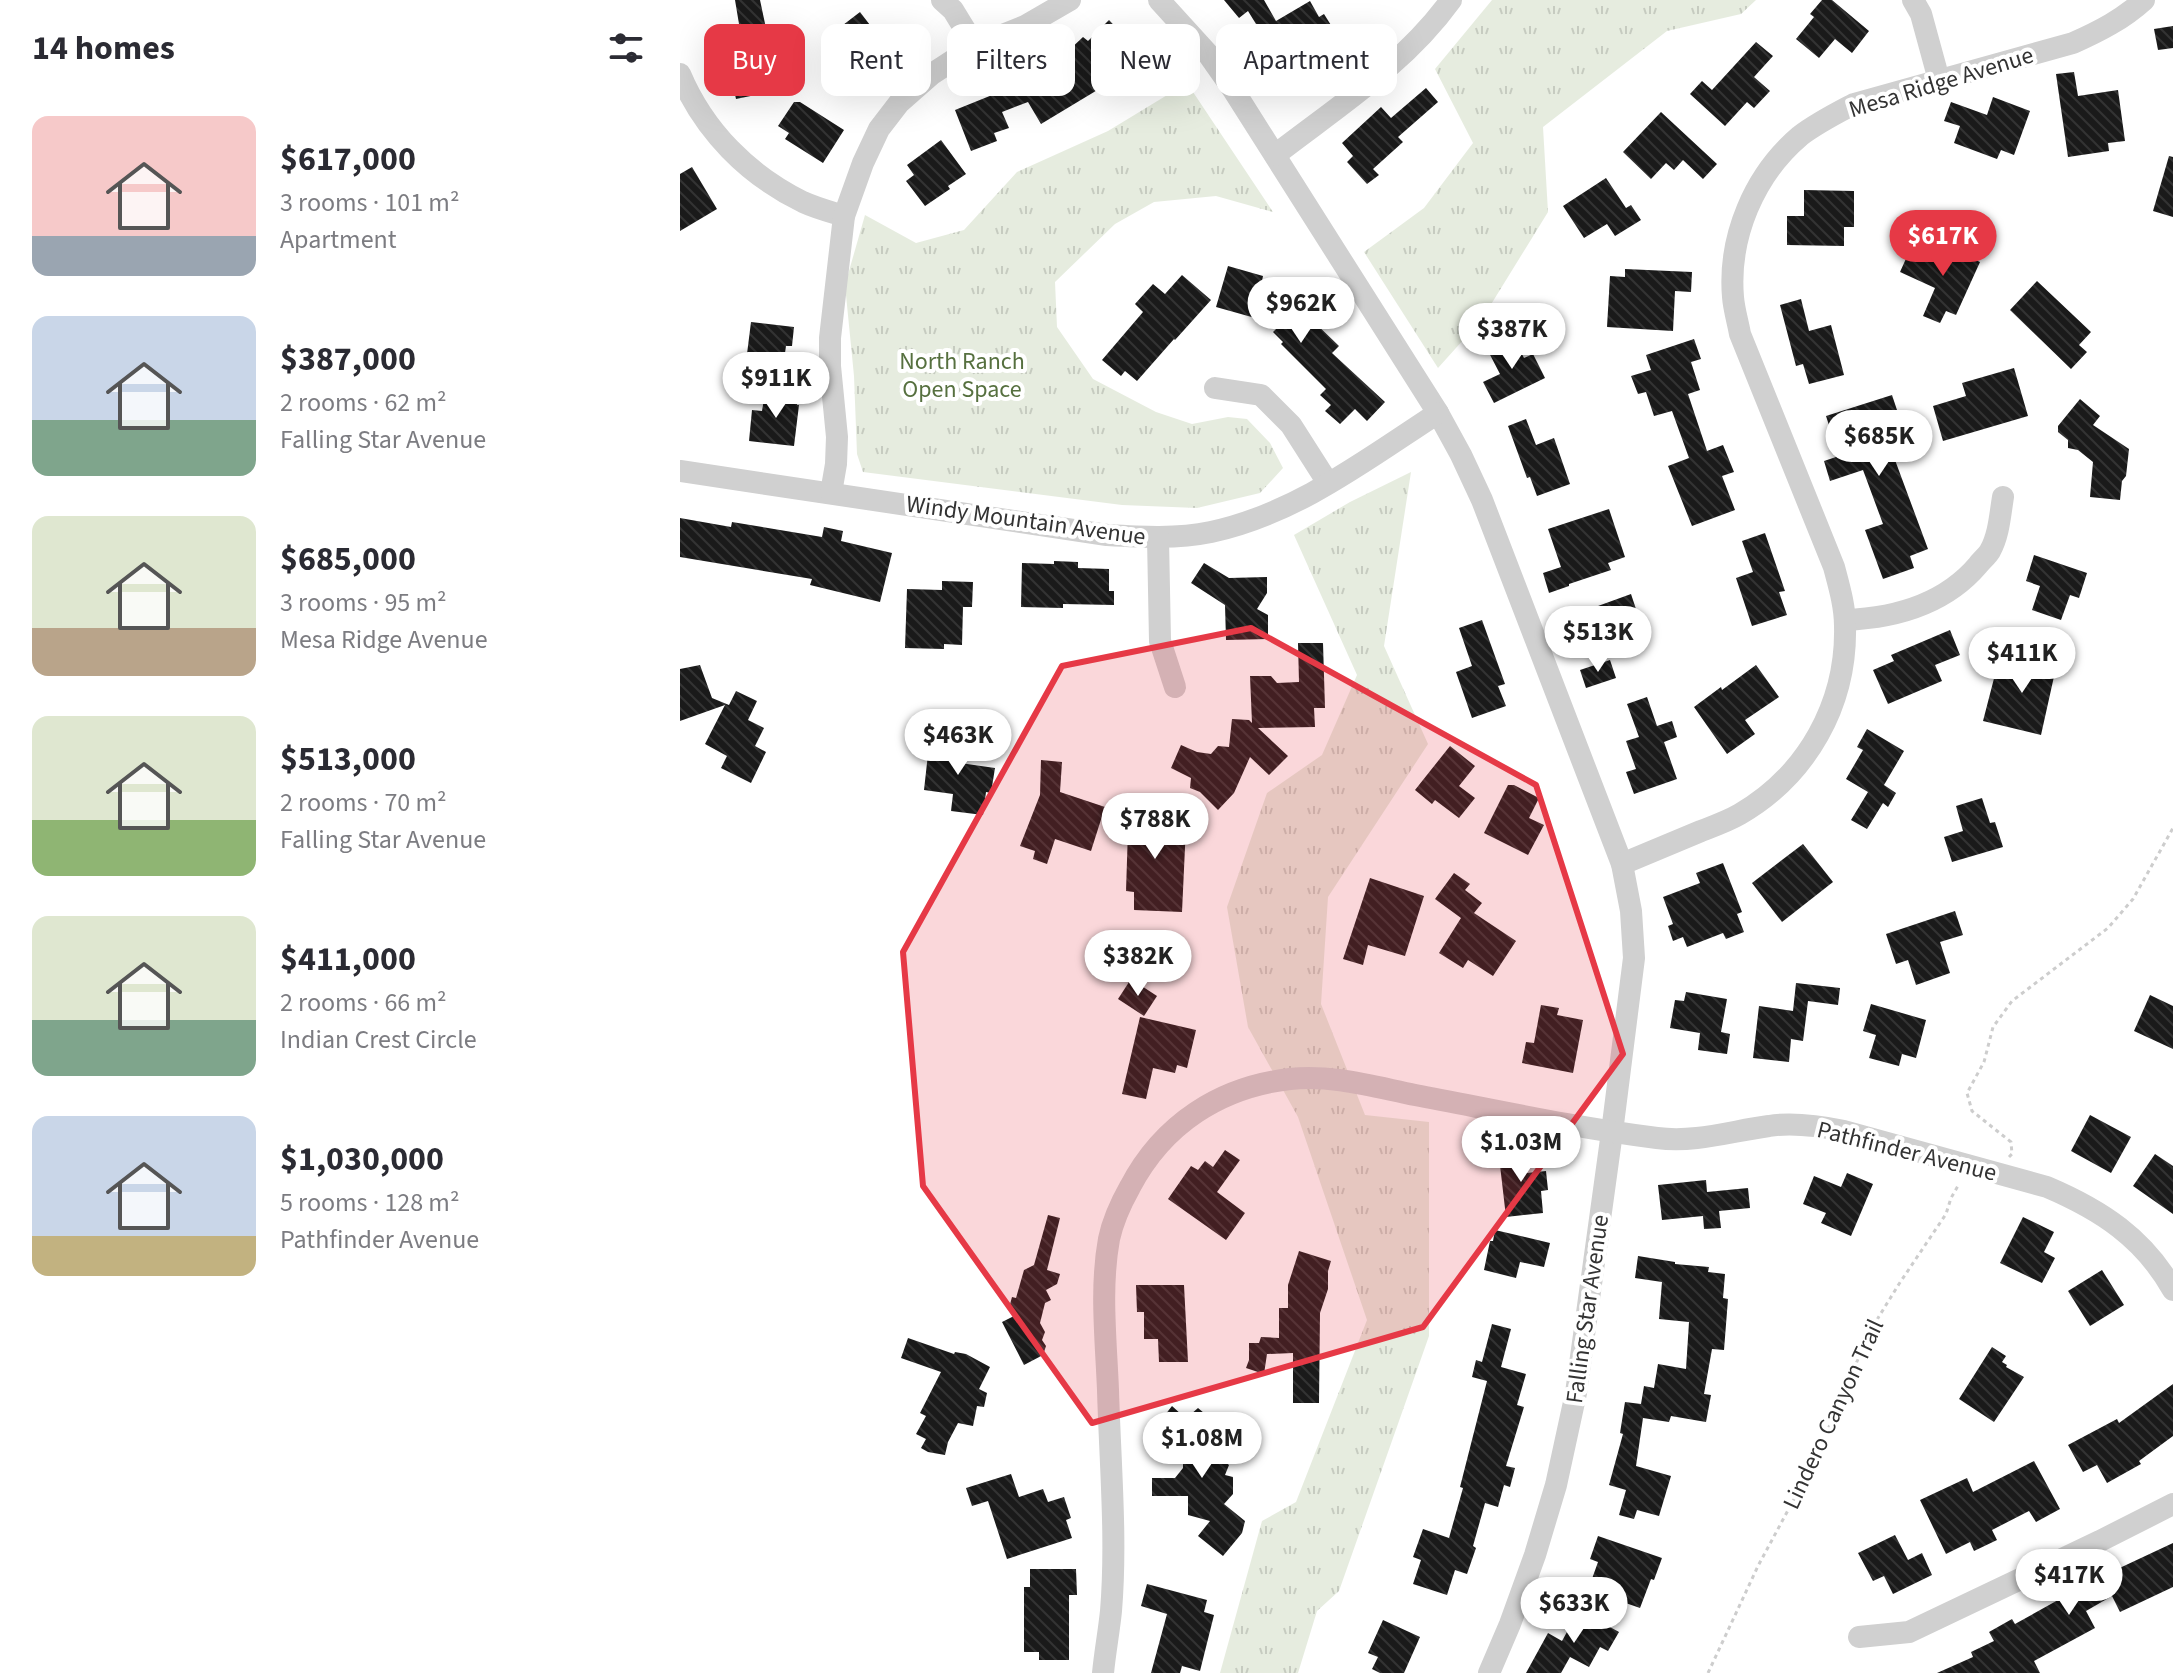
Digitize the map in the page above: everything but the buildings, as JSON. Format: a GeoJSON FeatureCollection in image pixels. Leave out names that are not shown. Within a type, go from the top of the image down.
{"type":"FeatureCollection","features":[{"type":"Feature","properties":{"kind":"street"},"geometry":{"type":"LineString","coordinates":[[942,0],[962,24]]}},
{"type":"Feature","properties":{"kind":"street"},"geometry":{"type":"LineString","coordinates":[[1028,24],[1070,0]]}},
{"type":"Feature","properties":{"kind":"street","name":"Falling Star Avenue"},"geometry":{"type":"LineString","coordinates":[[1159,0],[1208,54],[1234,91],[1438,413],[1461,455],[1482,500],[1622,864],[1631,911],[1634,958],[1576,1393],[1535,1555],[1489,1673]]}},
{"type":"Feature","properties":{"kind":"street"},"geometry":{"type":"LineString","coordinates":[[1275,155],[1398,59],[1425,33],[1451,0]]}},
{"type":"Feature","properties":{"kind":"street"},"geometry":{"type":"LineString","coordinates":[[1913,0],[1921,14],[1939,80]]}},
{"type":"Feature","properties":{"kind":"street","name":"Mesa Ridge Avenue"},"geometry":{"type":"LineString","coordinates":[[1622,864],[1738,816],[1791,775],[1814,745],[1832,708],[1843,667],[1845,620],[1834,567],[1740,334],[1733,297],[1735,250],[1756,189],[1776,161],[1799,137],[1854,104],[2073,43],[2106,29],[2144,0]]}},
{"type":"Feature","properties":{"kind":"street"},"geometry":{"type":"LineString","coordinates":[[831,493],[837,437],[830,338],[844,216],[879,129],[899,103],[947,64]]}},
{"type":"Feature","properties":{"kind":"street"},"geometry":{"type":"LineString","coordinates":[[680,74],[709,126],[738,159],[768,183],[805,203],[844,216]]}},
{"type":"Feature","properties":{"kind":"street"},"geometry":{"type":"LineString","coordinates":[[1215,388],[1261,395],[1291,425],[1328,483]]}},
{"type":"Feature","properties":{"kind":"street","name":"Windy Mountain Avenue"},"geometry":{"type":"LineString","coordinates":[[680,471],[1107,535],[1158,538],[1209,532],[1250,522],[1286,507],[1438,413]]}},
{"type":"Feature","properties":{"kind":"street"},"geometry":{"type":"LineString","coordinates":[[1845,620],[1906,611],[1936,599],[1963,582],[1990,551],[2003,497]]}},
{"type":"Feature","properties":{"kind":"street"},"geometry":{"type":"LineString","coordinates":[[1158,538],[1160,641],[1175,687]]}},
{"type":"Feature","properties":{"kind":"street","name":"Pathfinder Avenue"},"geometry":{"type":"LineString","coordinates":[[1103,1673],[1111,1610],[1113,1556],[1104,1282],[1110,1235],[1118,1208],[1143,1163],[1176,1126],[1210,1103],[1251,1086],[1293,1079],[1339,1080],[1661,1139],[1714,1137],[1772,1125],[1819,1126],[1844,1131],[2047,1187],[2073,1198],[2114,1221],[2147,1252],[2173,1290]]}},
{"type":"Feature","properties":{"kind":"street"},"geometry":{"type":"LineString","coordinates":[[1859,1637],[1909,1632],[2173,1504]]}},
{"type":"Feature","properties":{"kind":"path"},"geometry":{"type":"LineString","coordinates":[[1976,1167],[2005,1161],[2012,1154],[2011,1142],[1972,1111],[1967,1093],[1984,1062],[1993,1027],[2012,1001],[2108,928],[2133,899],[2173,828]]}},
{"type":"Feature","properties":{"kind":"path","name":"Lindero Canyon Trail"},"geometry":{"type":"LineString","coordinates":[[1708,1673],[1758,1566],[1814,1462],[1870,1331],[1946,1214],[1960,1181],[1976,1167]]}},
{"type":"Feature","properties":{"kind":"highlighted area"},"geometry":{"type":"Polygon","coordinates":[[[1251,628],[1536,785],[1623,1054],[1423,1327],[1092,1423],[923,1186],[903,952],[1062,666],[1251,628]]]}},
{"type":"Feature","properties":{"kind":"green space"},"geometry":{"type":"Polygon","coordinates":[[[1492,0],[1756,0],[1741,14],[1667,31],[1543,127],[1548,212],[1482,319],[1438,368],[1364,252],[1424,208],[1473,143],[1435,69],[1492,0]]]}},
{"type":"Feature","properties":{"kind":"green space","name":"North Ranch Open Space"},"geometry":{"type":"Polygon","coordinates":[[[1166,96],[1196,96],[1273,212],[1216,196],[1154,202],[1115,224],[1055,282],[1057,327],[1093,379],[1156,412],[1192,424],[1228,417],[1247,419],[1270,443],[1283,468],[1260,493],[1197,508],[1122,505],[863,472],[857,454],[854,376],[845,285],[865,215],[916,243],[964,230],[1017,172],[1108,131],[1166,96]]]}},
{"type":"Feature","properties":{"kind":"green space"},"geometry":{"type":"Polygon","coordinates":[[[1411,472],[1384,646],[1428,744],[1328,897],[1321,1004],[1365,1115],[1429,1122],[1429,1336],[1339,1591],[1317,1611],[1298,1673],[1220,1673],[1262,1521],[1296,1502],[1367,1320],[1298,1117],[1248,1027],[1227,907],[1267,793],[1322,755],[1357,675],[1294,535],[1350,502],[1411,472]]]}}]}
